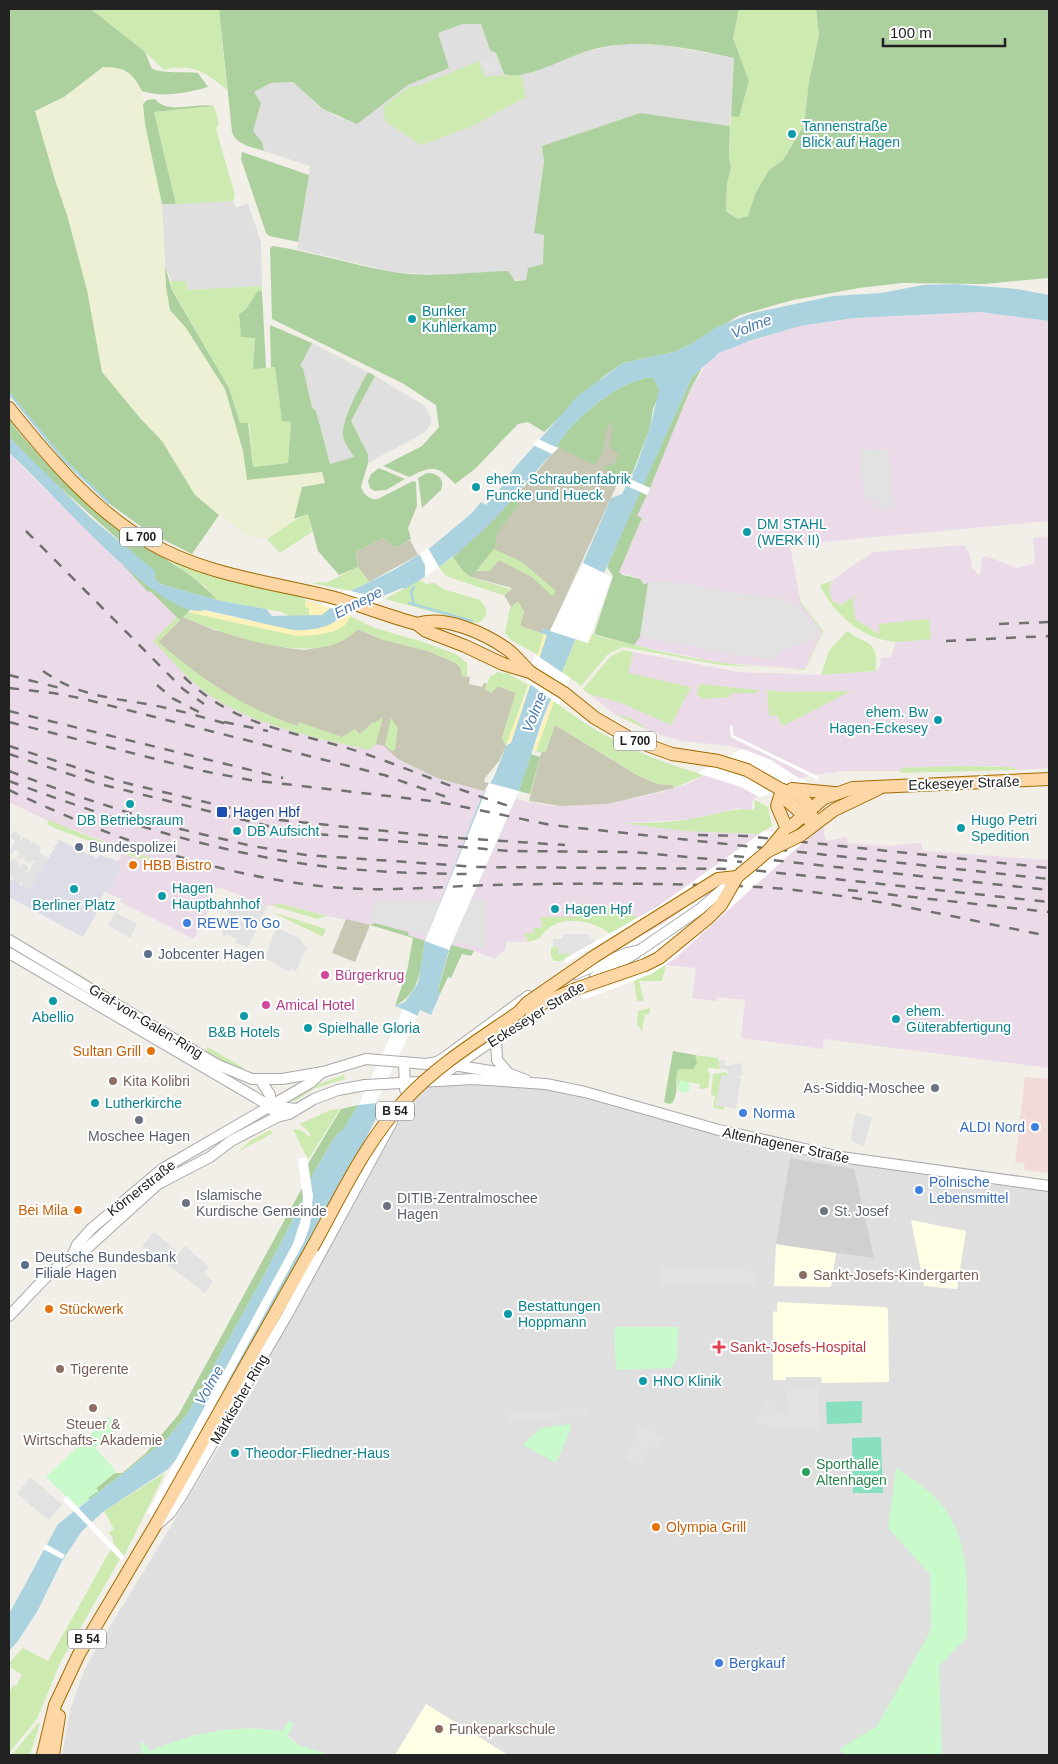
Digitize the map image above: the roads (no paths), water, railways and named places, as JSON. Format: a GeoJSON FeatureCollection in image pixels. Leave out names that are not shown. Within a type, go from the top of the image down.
{"type":"FeatureCollection","features":[{"type":"Feature","properties":{"kind":"main road","name":"L 700"},"geometry":{"type":"LineString","coordinates":[[9,408],[45,452],[75,483],[108,513],[150,543],[200,566],[331,598],[417,624],[426,631],[466,646],[503,664],[530,672],[564,693],[595,718],[633,740],[672,754],[718,762],[747,770],[782,790],[803,798],[806,812],[815,823]]}},
{"type":"Feature","properties":{"kind":"main road","name":"Eckeseyer Straße"},"geometry":{"type":"LineString","coordinates":[[736,877],[768,851],[785,831],[806,812],[824,798],[835,793],[853,788],[879,788],[906,784],[1049,778]]}},
{"type":"Feature","properties":{"kind":"main road","name":"Eckeseyer Straße"},"geometry":{"type":"LineString","coordinates":[[768,851],[801,835],[834,810],[879,788]]}},
{"type":"Feature","properties":{"kind":"main road"},"geometry":{"type":"LineString","coordinates":[[785,831],[778,806],[782,790],[805,789],[835,793]]}},
{"type":"Feature","properties":{"kind":"main road","name":"B 54"},"geometry":{"type":"LineString","coordinates":[[519,1012],[578,988],[633,970],[659,958],[700,926],[721,905],[736,877]]}},
{"type":"Feature","properties":{"kind":"main road","name":"B 54"},"geometry":{"type":"LineString","coordinates":[[155,1526],[378,1132],[406,1098],[426,1080],[519,1012],[544,991],[665,911],[718,879],[736,877]]}},
{"type":"Feature","properties":{"kind":"main road","name":"Märkischer Ring"},"geometry":{"type":"LineString","coordinates":[[43,1755],[55,1705],[64,1682],[155,1526]]}},
{"type":"Feature","properties":{"kind":"main road","name":"Märkischer Ring"},"geometry":{"type":"LineString","coordinates":[[53,1755],[64,1682]]}},
{"type":"Feature","properties":{"kind":"street","name":"Eckeseyer Straße"},"geometry":{"type":"LineString","coordinates":[[402,1107],[433,1081],[533,1012],[569,994],[581,984],[619,966],[700,909],[736,877]]}},
{"type":"Feature","properties":{"kind":"street","name":"Graf-von-Galen-Ring"},"geometry":{"type":"LineString","coordinates":[[9,940],[216,1064],[246,1077],[260,1079],[270,1095],[270,1106]]}},
{"type":"Feature","properties":{"kind":"street","name":"Eckeseyer Straße"},"geometry":{"type":"LineString","coordinates":[[437,1062],[540,989],[640,950]]}},
{"type":"Feature","properties":{"kind":"street","name":"Graf-von-Galen-Ring"},"geometry":{"type":"LineString","coordinates":[[9,953],[270,1106],[277,1117]]}},
{"type":"Feature","properties":{"kind":"street"},"geometry":{"type":"LineString","coordinates":[[496,1037],[497,1060],[510,1074]]}},
{"type":"Feature","properties":{"kind":"street","name":"Altenhagener Straße"},"geometry":{"type":"LineString","coordinates":[[260,1079],[288,1079],[366,1060],[421,1065],[437,1062],[510,1074],[528,1081],[585,1092],[719,1130],[841,1157],[1049,1186]]}},
{"type":"Feature","properties":{"kind":"street"},"geometry":{"type":"LineString","coordinates":[[402,1107],[406,1084],[404,1062]]}},
{"type":"Feature","properties":{"kind":"street","name":"Körnerstraße"},"geometry":{"type":"LineString","coordinates":[[9,1316],[73,1254],[77,1245],[91,1229],[162,1169],[310,1083],[323,1072]]}},
{"type":"Feature","properties":{"kind":"street","name":"Altenhagener Straße"},"geometry":{"type":"LineString","coordinates":[[365,1085],[473,1079],[512,1082],[528,1081]]}},
{"type":"Feature","properties":{"kind":"street","name":"Körnerstraße"},"geometry":{"type":"LineString","coordinates":[[73,1254],[85,1250],[158,1184],[210,1157],[231,1141],[325,1094],[365,1085]]}},
{"type":"Feature","properties":{"kind":"street"},"geometry":{"type":"LineString","coordinates":[[270,1106],[301,1107]]}},
{"type":"Feature","properties":{"kind":"street","name":"Märkischer Ring"},"geometry":{"type":"LineString","coordinates":[[155,1526],[171,1512],[182,1497],[288,1315],[402,1107]]}},
{"type":"Feature","properties":{"kind":"water"},"geometry":{"type":"Polygon","coordinates":[[[955,284],[1017,289],[1049,295],[1049,321],[980,312],[854,318],[800,326],[749,341],[719,353],[692,377],[604,573],[583,563],[611,498],[622,494],[636,467],[650,428],[659,390],[653,377],[619,388],[598,403],[569,429],[556,446],[558,448],[508,504],[479,534],[456,554],[405,589],[402,588],[345,612],[335,622],[314,629],[293,630],[205,610],[186,608],[161,595],[133,574],[104,547],[9,453],[9,437],[91,518],[155,571],[155,578],[160,584],[217,600],[266,609],[272,616],[322,615],[351,591],[394,570],[430,548],[472,513],[481,502],[486,505],[506,482],[504,480],[578,396],[623,363],[674,352],[693,343],[717,327],[753,313],[833,296],[881,293],[923,285],[955,284]]]}},
{"type":"Feature","properties":{"kind":"water","name":"Volme"},"geometry":{"type":"Polygon","coordinates":[[[543,628],[576,638],[543,718],[519,791],[449,950],[438,989],[440,994],[431,1015],[420,1010],[376,1103],[380,1107],[379,1113],[296,1271],[191,1443],[167,1470],[104,1511],[82,1531],[62,1561],[38,1610],[18,1641],[9,1651],[9,1614],[58,1524],[166,1440],[188,1413],[262,1279],[298,1210],[314,1172],[337,1134],[344,1129],[358,1105],[403,1009],[395,1006],[405,1002],[418,983],[425,941],[481,798],[494,777],[506,746],[511,743],[547,635],[541,633],[543,628]]]}},
{"type":"Feature","properties":{"kind":"waterway"},"geometry":{"type":"LineString","coordinates":[[9,393],[62,458],[109,503]]}},
{"type":"Feature","properties":{"kind":"waterway"},"geometry":{"type":"LineString","coordinates":[[414,587],[411,592],[414,604]]}},
{"type":"Feature","properties":{"kind":"waterway"},"geometry":{"type":"LineString","coordinates":[[409,603],[472,621]]}},
{"type":"Feature","properties":{"kind":"railway"},"geometry":{"type":"LineString","coordinates":[[26,531],[183,689],[204,704]]}},
{"type":"Feature","properties":{"kind":"railway"},"geometry":{"type":"LineString","coordinates":[[999,624],[1049,622]]}},
{"type":"Feature","properties":{"kind":"railway"},"geometry":{"type":"LineString","coordinates":[[946,641],[1049,636]]}},
{"type":"Feature","properties":{"kind":"railway"},"geometry":{"type":"LineString","coordinates":[[43,671],[57,680],[95,695],[172,709],[231,725]]}},
{"type":"Feature","properties":{"kind":"railway"},"geometry":{"type":"LineString","coordinates":[[9,675],[60,688]]}},
{"type":"Feature","properties":{"kind":"railway"},"geometry":{"type":"LineString","coordinates":[[184,677],[225,708],[247,718],[291,733],[363,753],[509,806]]}},
{"type":"Feature","properties":{"kind":"railway"},"geometry":{"type":"LineString","coordinates":[[157,685],[172,698],[199,712]]}},
{"type":"Feature","properties":{"kind":"railway"},"geometry":{"type":"LineString","coordinates":[[9,688],[80,698],[384,775],[452,799]]}},
{"type":"Feature","properties":{"kind":"railway"},"geometry":{"type":"LineString","coordinates":[[9,711],[283,778]]}},
{"type":"Feature","properties":{"kind":"railway"},"geometry":{"type":"LineString","coordinates":[[9,722],[203,771],[250,780],[440,802],[551,825],[1049,879]]}},
{"type":"Feature","properties":{"kind":"railway"},"geometry":{"type":"LineString","coordinates":[[224,722],[268,731]]}},
{"type":"Feature","properties":{"kind":"railway"},"geometry":{"type":"LineString","coordinates":[[9,746],[122,782],[280,820],[442,837],[565,845]]}},
{"type":"Feature","properties":{"kind":"railway"},"geometry":{"type":"LineString","coordinates":[[9,754],[96,783],[268,826],[305,833],[508,851],[633,852],[742,862]]}},
{"type":"Feature","properties":{"kind":"railway"},"geometry":{"type":"LineString","coordinates":[[9,771],[71,794],[176,828],[252,846],[306,855],[478,867],[742,869],[1049,902]]}},
{"type":"Feature","properties":{"kind":"railway"},"geometry":{"type":"LineString","coordinates":[[9,781],[128,822],[188,840],[249,854],[305,864],[362,870],[476,874]]}},
{"type":"Feature","properties":{"kind":"railway"},"geometry":{"type":"LineString","coordinates":[[9,790],[125,839],[205,864],[287,882],[369,889],[582,884],[708,885],[778,888],[856,898],[1049,936]]}},
{"type":"Feature","properties":{"kind":"railway"},"geometry":{"type":"LineString","coordinates":[[698,835],[746,836],[1049,868]]}},
{"type":"Feature","properties":{"kind":"railway"},"geometry":{"type":"LineString","coordinates":[[734,856],[1049,890]]}},
{"type":"Feature","properties":{"kind":"railway"},"geometry":{"type":"LineString","coordinates":[[848,890],[1049,912]]}},
{"type":"Feature","properties":{"kind":"place","name":"Tannenstraße Blick auf Hagen"},"geometry":{"type":"Point","coordinates":[792,134]}},
{"type":"Feature","properties":{"kind":"place","name":"Bunker Kuhlerkamp"},"geometry":{"type":"Point","coordinates":[412,319]}},
{"type":"Feature","properties":{"kind":"place","name":"ehem. Schraubenfabrik Funcke und Hueck"},"geometry":{"type":"Point","coordinates":[476,487]}},
{"type":"Feature","properties":{"kind":"place","name":"DM STAHL (WERK II)"},"geometry":{"type":"Point","coordinates":[747,532]}},
{"type":"Feature","properties":{"kind":"place","name":"ehem. Bw Hagen-Eckesey"},"geometry":{"type":"Point","coordinates":[938,720]}},
{"type":"Feature","properties":{"kind":"place","name":"DB Betriebsraum"},"geometry":{"type":"Point","coordinates":[130,804]}},
{"type":"Feature","properties":{"kind":"place","name":"Hagen Hbf"},"geometry":{"type":"Point","coordinates":[222,812]}},
{"type":"Feature","properties":{"kind":"place","name":"Hugo Petri Spedition"},"geometry":{"type":"Point","coordinates":[961,828]}},
{"type":"Feature","properties":{"kind":"place","name":"DB Aufsicht"},"geometry":{"type":"Point","coordinates":[237,831]}},
{"type":"Feature","properties":{"kind":"place","name":"Bundespolizei"},"geometry":{"type":"Point","coordinates":[79,847]}},
{"type":"Feature","properties":{"kind":"place","name":"HBB Bistro"},"geometry":{"type":"Point","coordinates":[133,865]}},
{"type":"Feature","properties":{"kind":"place","name":"Berliner Platz"},"geometry":{"type":"Point","coordinates":[74,889]}},
{"type":"Feature","properties":{"kind":"place","name":"Hagen Hauptbahnhof"},"geometry":{"type":"Point","coordinates":[162,896]}},
{"type":"Feature","properties":{"kind":"place","name":"Hagen Hpf"},"geometry":{"type":"Point","coordinates":[555,909]}},
{"type":"Feature","properties":{"kind":"place","name":"REWE To Go"},"geometry":{"type":"Point","coordinates":[187,923]}},
{"type":"Feature","properties":{"kind":"place","name":"Jobcenter Hagen"},"geometry":{"type":"Point","coordinates":[148,954]}},
{"type":"Feature","properties":{"kind":"place","name":"Bürgerkrug"},"geometry":{"type":"Point","coordinates":[325,975]}},
{"type":"Feature","properties":{"kind":"place","name":"Abellio"},"geometry":{"type":"Point","coordinates":[53,1001]}},
{"type":"Feature","properties":{"kind":"place","name":"Amical Hotel"},"geometry":{"type":"Point","coordinates":[266,1005]}},
{"type":"Feature","properties":{"kind":"place","name":"B&B Hotels"},"geometry":{"type":"Point","coordinates":[244,1016]}},
{"type":"Feature","properties":{"kind":"place","name":"ehem. Güterabfertigung"},"geometry":{"type":"Point","coordinates":[896,1019]}},
{"type":"Feature","properties":{"kind":"place","name":"Spielhalle Gloria"},"geometry":{"type":"Point","coordinates":[308,1028]}},
{"type":"Feature","properties":{"kind":"place","name":"Sultan Grill"},"geometry":{"type":"Point","coordinates":[151,1051]}},
{"type":"Feature","properties":{"kind":"place","name":"Kita Kolibri"},"geometry":{"type":"Point","coordinates":[113,1081]}},
{"type":"Feature","properties":{"kind":"place","name":"As-Siddiq-Moschee"},"geometry":{"type":"Point","coordinates":[935,1088]}},
{"type":"Feature","properties":{"kind":"place","name":"Lutherkirche"},"geometry":{"type":"Point","coordinates":[95,1103]}},
{"type":"Feature","properties":{"kind":"place","name":"Norma"},"geometry":{"type":"Point","coordinates":[743,1113]}},
{"type":"Feature","properties":{"kind":"place","name":"Moschee Hagen"},"geometry":{"type":"Point","coordinates":[139,1120]}},
{"type":"Feature","properties":{"kind":"place","name":"ALDI Nord"},"geometry":{"type":"Point","coordinates":[1035,1127]}},
{"type":"Feature","properties":{"kind":"place","name":"Polnische Lebensmittel"},"geometry":{"type":"Point","coordinates":[919,1190]}},
{"type":"Feature","properties":{"kind":"place","name":"Islamische Kurdische Gemeinde"},"geometry":{"type":"Point","coordinates":[186,1203]}},
{"type":"Feature","properties":{"kind":"place","name":"DITIB-Zentralmoschee Hagen"},"geometry":{"type":"Point","coordinates":[387,1206]}},
{"type":"Feature","properties":{"kind":"place","name":"Bei Mila"},"geometry":{"type":"Point","coordinates":[78,1210]}},
{"type":"Feature","properties":{"kind":"place","name":"St. Josef"},"geometry":{"type":"Point","coordinates":[824,1211]}},
{"type":"Feature","properties":{"kind":"place","name":"Deutsche Bundesbank Filiale Hagen"},"geometry":{"type":"Point","coordinates":[25,1265]}},
{"type":"Feature","properties":{"kind":"place","name":"Sankt-Josefs-Kindergarten"},"geometry":{"type":"Point","coordinates":[803,1275]}},
{"type":"Feature","properties":{"kind":"place","name":"Stückwerk"},"geometry":{"type":"Point","coordinates":[49,1309]}},
{"type":"Feature","properties":{"kind":"place","name":"Bestattungen Hoppmann"},"geometry":{"type":"Point","coordinates":[508,1314]}},
{"type":"Feature","properties":{"kind":"place","name":"Sankt-Josefs-Hospital"},"geometry":{"type":"Point","coordinates":[719,1347]}},
{"type":"Feature","properties":{"kind":"place","name":"Tigerente"},"geometry":{"type":"Point","coordinates":[60,1369]}},
{"type":"Feature","properties":{"kind":"place","name":"HNO Klinik"},"geometry":{"type":"Point","coordinates":[643,1381]}},
{"type":"Feature","properties":{"kind":"place","name":"Steuer & Wirtschafts- Akademie"},"geometry":{"type":"Point","coordinates":[93,1408]}},
{"type":"Feature","properties":{"kind":"place","name":"Theodor-Fliedner-Haus"},"geometry":{"type":"Point","coordinates":[235,1453]}},
{"type":"Feature","properties":{"kind":"place","name":"Sporthalle Altenhagen"},"geometry":{"type":"Point","coordinates":[806,1472]}},
{"type":"Feature","properties":{"kind":"place","name":"Olympia Grill"},"geometry":{"type":"Point","coordinates":[656,1527]}},
{"type":"Feature","properties":{"kind":"place","name":"Bergkauf"},"geometry":{"type":"Point","coordinates":[719,1663]}},
{"type":"Feature","properties":{"kind":"place","name":"Funkeparkschule"},"geometry":{"type":"Point","coordinates":[439,1729]}},
{"type":"Feature","properties":{"kind":"water label","name":"Ennepe"},"geometry":{"type":"Point","coordinates":[358,602]}}]}
